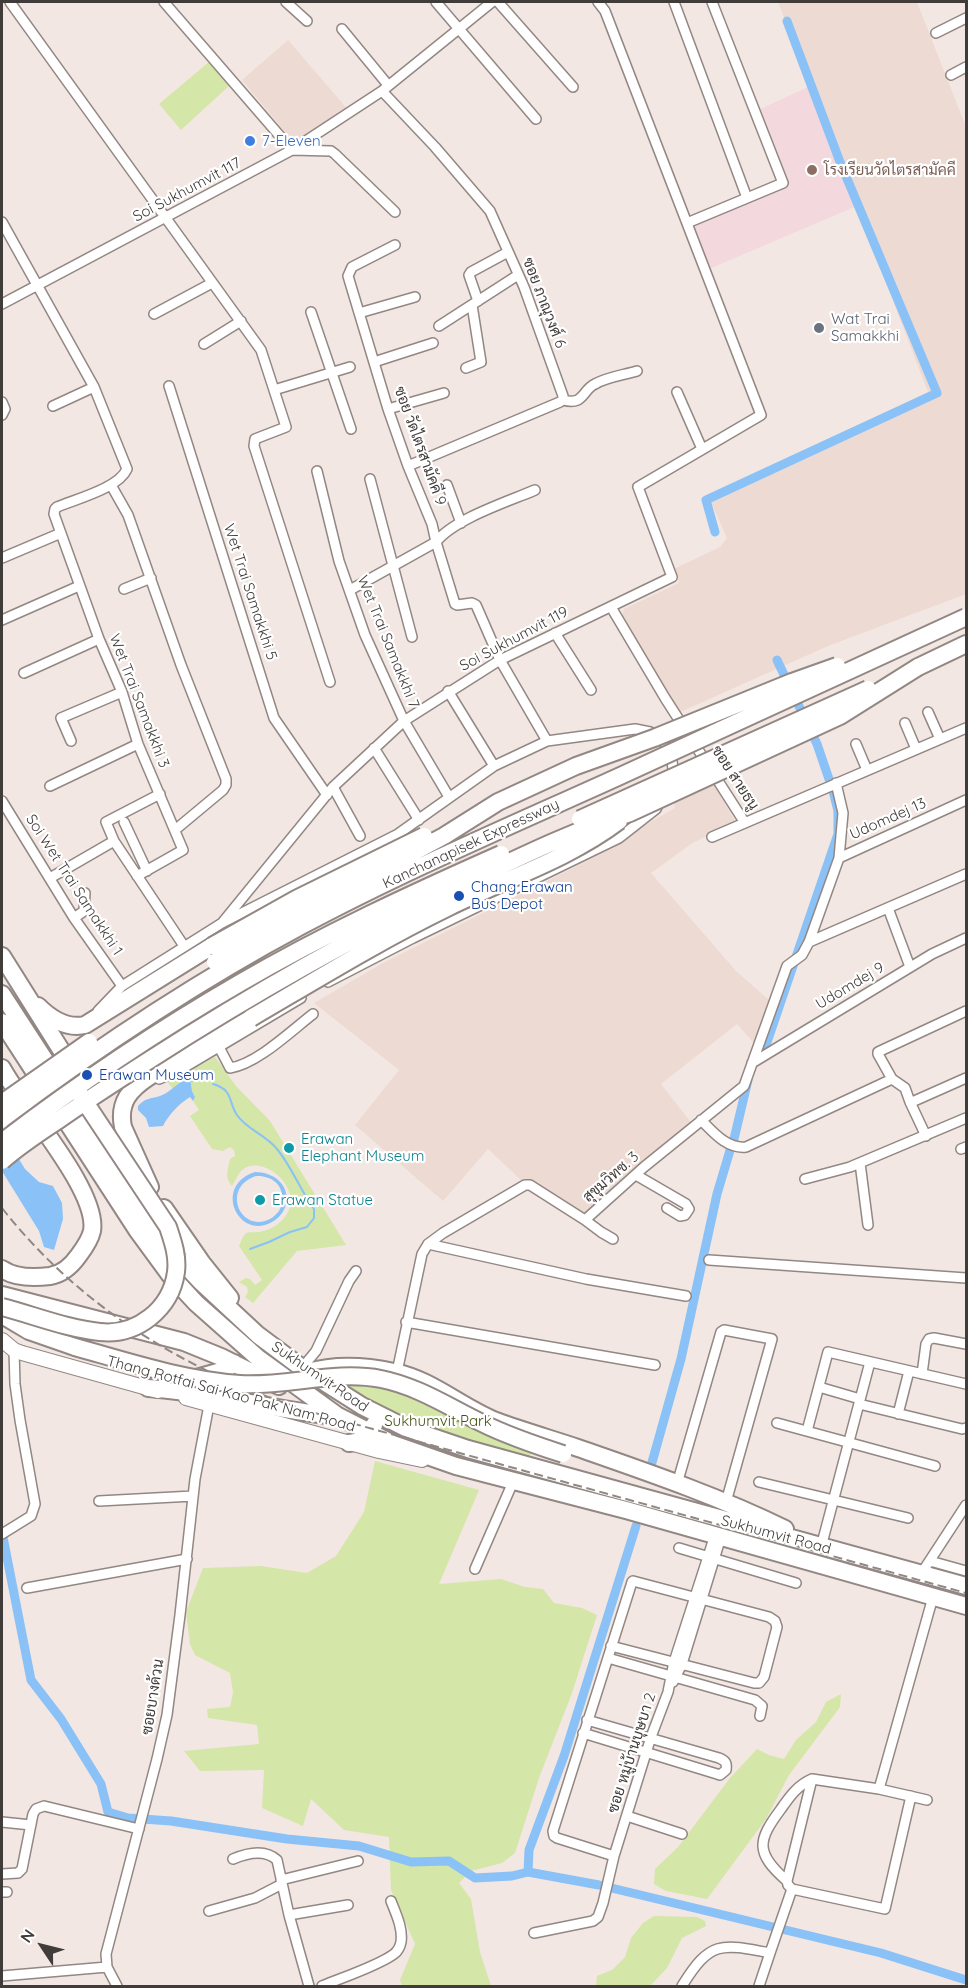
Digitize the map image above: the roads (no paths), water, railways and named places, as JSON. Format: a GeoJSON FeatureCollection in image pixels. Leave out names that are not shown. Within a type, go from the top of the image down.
{"type":"FeatureCollection","features":[{"type":"Feature","properties":{"kind":"highway","name":"Kanchanapisek Expressway"},"geometry":{"type":"LineString","coordinates":[[2,1119],[161,1008],[300,927],[455,850],[966,617]]}},
{"type":"Feature","properties":{"kind":"highway"},"geometry":{"type":"LineString","coordinates":[[24,993],[41,1010],[58,1021],[72,1026],[85,1025],[212,946],[363,864],[576,766],[654,738],[792,682],[906,644]]}},
{"type":"Feature","properties":{"kind":"highway","name":"Kanchanapisek Expressway"},"geometry":{"type":"LineString","coordinates":[[2,1142],[97,1073],[172,1023],[314,942],[465,870],[966,644]]}},
{"type":"Feature","properties":{"kind":"highway"},"geometry":{"type":"LineString","coordinates":[[2,1161],[23,1144],[128,1074],[203,1026],[312,962],[399,915],[535,850],[597,823],[630,813],[840,716],[918,666]]}},
{"type":"Feature","properties":{"kind":"highway"},"geometry":{"type":"LineString","coordinates":[[2,1103],[93,1040],[207,967],[294,916],[434,841],[498,802]]}},
{"type":"Feature","properties":{"kind":"highway"},"geometry":{"type":"LineString","coordinates":[[150,1187],[127,1139],[121,1117],[124,1100],[135,1085],[449,907],[590,841],[630,813]]}},
{"type":"Feature","properties":{"kind":"highway"},"geometry":{"type":"LineString","coordinates":[[135,1085],[125,1082],[107,1063],[99,1043],[102,1038],[243,951],[325,904]]}},
{"type":"Feature","properties":{"kind":"highway"},"geometry":{"type":"LineString","coordinates":[[2,957],[150,1187],[217,1282],[287,1357]]}},
{"type":"Feature","properties":{"kind":"highway"},"geometry":{"type":"LineString","coordinates":[[2,973],[75,1088],[168,1227],[176,1257],[176,1272],[172,1286],[159,1310],[148,1320],[135,1327],[118,1332],[102,1333],[2,1307]]}},
{"type":"Feature","properties":{"kind":"highway","name":"Sukhumvit Road"},"geometry":{"type":"LineString","coordinates":[[2,994],[134,1198],[171,1250],[227,1308],[258,1335],[305,1370],[378,1415],[415,1431],[468,1449],[853,1556],[925,1568],[966,1586]]}},
{"type":"Feature","properties":{"kind":"highway","name":"Sukhumvit Road"},"geometry":{"type":"LineString","coordinates":[[2,1022],[146,1244],[170,1275],[196,1303],[258,1358],[331,1412],[404,1448],[456,1466],[718,1536],[966,1606]]}},
{"type":"Feature","properties":{"kind":"highway"},"geometry":{"type":"LineString","coordinates":[[2,1068],[57,1149],[89,1204],[92,1231],[87,1244],[74,1262],[60,1274],[25,1277],[13,1275],[2,1269]]}},
{"type":"Feature","properties":{"kind":"highway"},"geometry":{"type":"LineString","coordinates":[[2,1290],[24,1302]]}},
{"type":"Feature","properties":{"kind":"highway"},"geometry":{"type":"LineString","coordinates":[[2,1295],[184,1342],[331,1412]]}},
{"type":"Feature","properties":{"kind":"highway"},"geometry":{"type":"LineString","coordinates":[[2,1315],[29,1331],[75,1347],[201,1380],[231,1383],[279,1383],[344,1376],[381,1379],[406,1385],[484,1424],[816,1546]]}},
{"type":"Feature","properties":{"kind":"highway"},"geometry":{"type":"LineString","coordinates":[[148,1388],[176,1384],[225,1370],[234,1364]]}},
{"type":"Feature","properties":{"kind":"highway"},"geometry":{"type":"LineString","coordinates":[[305,1370],[366,1367],[397,1372],[432,1386],[494,1420],[726,1502],[816,1546]]}},
{"type":"Feature","properties":{"kind":"highway"},"geometry":{"type":"LineString","coordinates":[[148,1388],[209,1395],[309,1414],[331,1412]]}},
{"type":"Feature","properties":{"kind":"highway"},"geometry":{"type":"LineString","coordinates":[[349,1443],[362,1441],[370,1433],[378,1415]]}},
{"type":"Feature","properties":{"kind":"highway"},"geometry":{"type":"LineString","coordinates":[[849,1574],[853,1556]]}},
{"type":"Feature","properties":{"kind":"main road","name":"Thang Rotfai Sai Kao Pak Nam Road"},"geometry":{"type":"LineString","coordinates":[[2,1341],[14,1350],[148,1388],[349,1443],[417,1460],[456,1466]]}},
{"type":"Feature","properties":{"kind":"street"},"geometry":{"type":"LineString","coordinates":[[10,2],[261,350],[286,427],[255,439],[254,446],[330,682]]}},
{"type":"Feature","properties":{"kind":"street"},"geometry":{"type":"LineString","coordinates":[[164,2],[292,150],[335,153],[395,212]]}},
{"type":"Feature","properties":{"kind":"street"},"geometry":{"type":"LineString","coordinates":[[286,2],[307,21]]}},
{"type":"Feature","properties":{"kind":"street"},"geometry":{"type":"LineString","coordinates":[[436,2],[536,119]]}},
{"type":"Feature","properties":{"kind":"street","name":"Soi Sukhumvit 117"},"geometry":{"type":"LineString","coordinates":[[2,304],[292,150],[385,88],[492,2]]}},
{"type":"Feature","properties":{"kind":"street"},"geometry":{"type":"LineString","coordinates":[[498,2],[573,87]]}},
{"type":"Feature","properties":{"kind":"street"},"geometry":{"type":"LineString","coordinates":[[598,2],[605,11],[687,223],[783,183],[712,2]]}},
{"type":"Feature","properties":{"kind":"street"},"geometry":{"type":"LineString","coordinates":[[674,2],[747,198]]}},
{"type":"Feature","properties":{"kind":"street"},"geometry":{"type":"LineString","coordinates":[[936,33],[966,18]]}},
{"type":"Feature","properties":{"kind":"street","name":"ซอย ภาณุวงศ์ 6"},"geometry":{"type":"LineString","coordinates":[[342,29],[385,88],[489,212],[518,275],[563,400]]}},
{"type":"Feature","properties":{"kind":"street"},"geometry":{"type":"LineString","coordinates":[[951,75],[966,67]]}},
{"type":"Feature","properties":{"kind":"street"},"geometry":{"type":"LineString","coordinates":[[2,222],[94,387],[127,469],[111,485],[129,515],[181,665],[226,782],[223,790],[175,831]]}},
{"type":"Feature","properties":{"kind":"street","name":"Soi Sukhumvit 119"},"geometry":{"type":"LineString","coordinates":[[222,922],[330,791],[404,720],[500,660],[672,577],[638,487],[761,415],[687,223]]}},
{"type":"Feature","properties":{"kind":"street","name":"ซอย วัดไตรสามัคคี 9"},"geometry":{"type":"LineString","coordinates":[[395,245],[356,265],[348,276],[388,409],[432,524],[455,604],[476,605],[500,660]]}},
{"type":"Feature","properties":{"kind":"street"},"geometry":{"type":"LineString","coordinates":[[482,362],[475,303],[468,275],[508,252]]}},
{"type":"Feature","properties":{"kind":"street"},"geometry":{"type":"LineString","coordinates":[[439,326],[518,275]]}},
{"type":"Feature","properties":{"kind":"street"},"geometry":{"type":"LineString","coordinates":[[154,314],[212,283]]}},
{"type":"Feature","properties":{"kind":"street"},"geometry":{"type":"LineString","coordinates":[[359,313],[415,297]]}},
{"type":"Feature","properties":{"kind":"street"},"geometry":{"type":"LineString","coordinates":[[311,312],[351,429]]}},
{"type":"Feature","properties":{"kind":"street"},"geometry":{"type":"LineString","coordinates":[[204,344],[241,321]]}},
{"type":"Feature","properties":{"kind":"street"},"geometry":{"type":"LineString","coordinates":[[374,362],[433,343]]}},
{"type":"Feature","properties":{"kind":"street"},"geometry":{"type":"LineString","coordinates":[[466,368],[493,357]]}},
{"type":"Feature","properties":{"kind":"street"},"geometry":{"type":"LineString","coordinates":[[274,390],[350,367]]}},
{"type":"Feature","properties":{"kind":"street"},"geometry":{"type":"LineString","coordinates":[[408,466],[563,400],[580,399],[595,383],[637,371]]}},
{"type":"Feature","properties":{"kind":"street","name":"Wet Trai Samakkhi 5"},"geometry":{"type":"LineString","coordinates":[[169,386],[274,718],[330,791],[360,836]]}},
{"type":"Feature","properties":{"kind":"street"},"geometry":{"type":"LineString","coordinates":[[53,406],[94,387]]}},
{"type":"Feature","properties":{"kind":"street"},"geometry":{"type":"LineString","coordinates":[[676,392],[702,449]]}},
{"type":"Feature","properties":{"kind":"street"},"geometry":{"type":"LineString","coordinates":[[388,409],[444,393]]}},
{"type":"Feature","properties":{"kind":"street"},"geometry":{"type":"LineString","coordinates":[[2,402],[5,409],[2,415]]}},
{"type":"Feature","properties":{"kind":"street","name":"Wet Trai Samakkhi 7"},"geometry":{"type":"LineString","coordinates":[[317,471],[339,561],[366,635],[404,720],[449,797]]}},
{"type":"Feature","properties":{"kind":"street"},"geometry":{"type":"LineString","coordinates":[[370,479],[412,637]]}},
{"type":"Feature","properties":{"kind":"street","name":"Wet Trai Samakkhi 3"},"geometry":{"type":"LineString","coordinates":[[111,485],[57,507],[54,514],[99,639],[122,692],[138,744],[182,852],[136,876]]}},
{"type":"Feature","properties":{"kind":"street"},"geometry":{"type":"LineString","coordinates":[[447,485],[461,523]]}},
{"type":"Feature","properties":{"kind":"street"},"geometry":{"type":"LineString","coordinates":[[350,590],[436,542],[446,531],[535,490]]}},
{"type":"Feature","properties":{"kind":"street"},"geometry":{"type":"LineString","coordinates":[[2,558],[61,533]]}},
{"type":"Feature","properties":{"kind":"street"},"geometry":{"type":"LineString","coordinates":[[124,589],[150,578]]}},
{"type":"Feature","properties":{"kind":"street"},"geometry":{"type":"LineString","coordinates":[[2,620],[79,586]]}},
{"type":"Feature","properties":{"kind":"street","name":"ซอย สายธนู"},"geometry":{"type":"LineString","coordinates":[[611,607],[665,698],[745,823],[966,728]]}},
{"type":"Feature","properties":{"kind":"street"},"geometry":{"type":"LineString","coordinates":[[555,633],[591,690]]}},
{"type":"Feature","properties":{"kind":"street"},"geometry":{"type":"LineString","coordinates":[[24,673],[99,639]]}},
{"type":"Feature","properties":{"kind":"street"},"geometry":{"type":"LineString","coordinates":[[500,660],[547,741]]}},
{"type":"Feature","properties":{"kind":"street"},"geometry":{"type":"LineString","coordinates":[[72,741],[61,718],[122,692]]}},
{"type":"Feature","properties":{"kind":"street"},"geometry":{"type":"LineString","coordinates":[[448,692],[494,766]]}},
{"type":"Feature","properties":{"kind":"street"},"geometry":{"type":"LineString","coordinates":[[928,712],[940,739]]}},
{"type":"Feature","properties":{"kind":"street"},"geometry":{"type":"LineString","coordinates":[[905,723],[916,749]]}},
{"type":"Feature","properties":{"kind":"street"},"geometry":{"type":"LineString","coordinates":[[85,1025],[122,986],[184,946],[222,922],[398,834],[494,766],[547,741],[635,729],[650,732],[666,745],[673,770],[668,786],[656,809],[619,838],[353,968],[180,1070],[153,1082],[135,1085]]}},
{"type":"Feature","properties":{"kind":"street"},"geometry":{"type":"LineString","coordinates":[[50,786],[138,744]]}},
{"type":"Feature","properties":{"kind":"street"},"geometry":{"type":"LineString","coordinates":[[856,744],[867,770]]}},
{"type":"Feature","properties":{"kind":"street"},"geometry":{"type":"LineString","coordinates":[[374,748],[419,820]]}},
{"type":"Feature","properties":{"kind":"street"},"geometry":{"type":"LineString","coordinates":[[836,783],[843,813],[839,858]]}},
{"type":"Feature","properties":{"kind":"street"},"geometry":{"type":"LineString","coordinates":[[160,794],[106,822],[114,841],[136,876],[184,946]]}},
{"type":"Feature","properties":{"kind":"street","name":"Udomdej 13"},"geometry":{"type":"LineString","coordinates":[[790,963],[802,955],[809,942],[839,858],[966,800]]}},
{"type":"Feature","properties":{"kind":"street","name":"Soi Wet Trai Samakkhi 1"},"geometry":{"type":"LineString","coordinates":[[2,801],[74,918],[122,986]]}},
{"type":"Feature","properties":{"kind":"street"},"geometry":{"type":"LineString","coordinates":[[124,822],[147,871]]}},
{"type":"Feature","properties":{"kind":"street"},"geometry":{"type":"LineString","coordinates":[[712,837],[745,823]]}},
{"type":"Feature","properties":{"kind":"street"},"geometry":{"type":"LineString","coordinates":[[398,834],[422,837],[433,843],[443,855],[445,866],[445,884],[439,901],[412,938]]}},
{"type":"Feature","properties":{"kind":"street"},"geometry":{"type":"LineString","coordinates":[[50,878],[114,841]]}},
{"type":"Feature","properties":{"kind":"street"},"geometry":{"type":"LineString","coordinates":[[809,942],[966,874]]}},
{"type":"Feature","properties":{"kind":"street"},"geometry":{"type":"LineString","coordinates":[[312,878],[352,956],[353,968]]}},
{"type":"Feature","properties":{"kind":"street"},"geometry":{"type":"LineString","coordinates":[[74,918],[84,911],[86,893]]}},
{"type":"Feature","properties":{"kind":"street"},"geometry":{"type":"LineString","coordinates":[[888,908],[910,967]]}},
{"type":"Feature","properties":{"kind":"street","name":"Udomdej 9"},"geometry":{"type":"LineString","coordinates":[[755,1062],[910,967],[966,938]]}},
{"type":"Feature","properties":{"kind":"street","name":"สุขุมวิทซ. 3"},"geometry":{"type":"LineString","coordinates":[[428,1244],[525,1185],[530,1185],[585,1220],[744,1086],[755,1062],[787,966],[790,963]]}},
{"type":"Feature","properties":{"kind":"street"},"geometry":{"type":"LineString","coordinates":[[926,1136],[905,1088],[892,1078],[878,1052],[966,1011]]}},
{"type":"Feature","properties":{"kind":"street"},"geometry":{"type":"LineString","coordinates":[[219,1047],[230,1068],[235,1068],[255,1060],[313,1014]]}},
{"type":"Feature","properties":{"kind":"street"},"geometry":{"type":"LineString","coordinates":[[701,1120],[730,1145],[737,1148],[746,1147],[892,1078]]}},
{"type":"Feature","properties":{"kind":"street"},"geometry":{"type":"LineString","coordinates":[[910,1102],[966,1078]]}},
{"type":"Feature","properties":{"kind":"street"},"geometry":{"type":"LineString","coordinates":[[805,1179],[860,1163],[966,1118]]}},
{"type":"Feature","properties":{"kind":"street"},"geometry":{"type":"LineString","coordinates":[[860,1163],[868,1225]]}},
{"type":"Feature","properties":{"kind":"street"},"geometry":{"type":"LineString","coordinates":[[636,1175],[684,1202],[689,1209],[685,1215],[680,1216],[667,1208]]}},
{"type":"Feature","properties":{"kind":"street"},"geometry":{"type":"LineString","coordinates":[[585,1220],[613,1239]]}},
{"type":"Feature","properties":{"kind":"street"},"geometry":{"type":"LineString","coordinates":[[397,1372],[422,1254],[428,1244],[586,1279],[686,1296]]}},
{"type":"Feature","properties":{"kind":"street"},"geometry":{"type":"LineString","coordinates":[[709,1260],[966,1278]]}},
{"type":"Feature","properties":{"kind":"street"},"geometry":{"type":"LineString","coordinates":[[305,1370],[356,1271]]}},
{"type":"Feature","properties":{"kind":"street"},"geometry":{"type":"LineString","coordinates":[[406,1322],[655,1365]]}},
{"type":"Feature","properties":{"kind":"street"},"geometry":{"type":"LineString","coordinates":[[677,1484],[722,1331],[772,1340],[726,1502]]}},
{"type":"Feature","properties":{"kind":"street"},"geometry":{"type":"LineString","coordinates":[[922,1374],[928,1339],[966,1344]]}},
{"type":"Feature","properties":{"kind":"street"},"geometry":{"type":"LineString","coordinates":[[6,1532],[31,1516],[35,1504],[13,1400],[14,1350]]}},
{"type":"Feature","properties":{"kind":"street"},"geometry":{"type":"LineString","coordinates":[[807,1431],[828,1352],[966,1384]]}},
{"type":"Feature","properties":{"kind":"street"},"geometry":{"type":"LineString","coordinates":[[816,1546],[833,1500],[870,1362]]}},
{"type":"Feature","properties":{"kind":"street"},"geometry":{"type":"LineString","coordinates":[[898,1414],[909,1371]]}},
{"type":"Feature","properties":{"kind":"street"},"geometry":{"type":"LineString","coordinates":[[819,1387],[898,1414],[966,1428]]}},
{"type":"Feature","properties":{"kind":"street","name":"ซอยบางด้วน"},"geometry":{"type":"LineString","coordinates":[[107,1967],[106,1954],[167,1715],[193,1496],[209,1404]]}},
{"type":"Feature","properties":{"kind":"street"},"geometry":{"type":"LineString","coordinates":[[777,1423],[935,1466]]}},
{"type":"Feature","properties":{"kind":"street"},"geometry":{"type":"LineString","coordinates":[[476,1569],[513,1482]]}},
{"type":"Feature","properties":{"kind":"street"},"geometry":{"type":"LineString","coordinates":[[759,1482],[908,1518]]}},
{"type":"Feature","properties":{"kind":"street"},"geometry":{"type":"LineString","coordinates":[[99,1501],[193,1496]]}},
{"type":"Feature","properties":{"kind":"street"},"geometry":{"type":"LineString","coordinates":[[966,1505],[925,1568],[966,1572]]}},
{"type":"Feature","properties":{"kind":"street","name":"ซอย หมู่บ้านบุษบา 2"},"geometry":{"type":"LineString","coordinates":[[534,1934],[596,1919],[651,1737],[678,1663],[718,1536]]}},
{"type":"Feature","properties":{"kind":"street"},"geometry":{"type":"LineString","coordinates":[[679,1548],[796,1583]]}},
{"type":"Feature","properties":{"kind":"street"},"geometry":{"type":"LineString","coordinates":[[27,1588],[186,1559]]}},
{"type":"Feature","properties":{"kind":"street"},"geometry":{"type":"LineString","coordinates":[[611,1646],[759,1683],[764,1677],[777,1627],[775,1621],[769,1617],[633,1581],[611,1646],[588,1720],[583,1733],[554,1831],[554,1836],[557,1838],[614,1856]]}},
{"type":"Feature","properties":{"kind":"street"},"geometry":{"type":"LineString","coordinates":[[879,1789],[933,1597]]}},
{"type":"Feature","properties":{"kind":"street"},"geometry":{"type":"LineString","coordinates":[[608,1658],[759,1702],[762,1706],[760,1716]]}},
{"type":"Feature","properties":{"kind":"street"},"geometry":{"type":"LineString","coordinates":[[583,1733],[720,1775],[726,1770],[727,1764],[719,1758],[588,1720]]}},
{"type":"Feature","properties":{"kind":"street"},"geometry":{"type":"LineString","coordinates":[[759,1986],[781,1923],[812,1779]]}},
{"type":"Feature","properties":{"kind":"street"},"geometry":{"type":"LineString","coordinates":[[911,1796],[885,1909],[790,1885],[771,1867],[764,1853],[763,1840],[767,1829],[792,1793],[804,1782],[812,1779],[879,1789],[911,1796],[927,1800]]}},
{"type":"Feature","properties":{"kind":"street"},"geometry":{"type":"LineString","coordinates":[[2,1874],[20,1871],[36,1809],[44,1806],[141,1822]]}},
{"type":"Feature","properties":{"kind":"street"},"geometry":{"type":"LineString","coordinates":[[627,1816],[682,1834]]}},
{"type":"Feature","properties":{"kind":"street"},"geometry":{"type":"LineString","coordinates":[[2,1822],[31,1825]]}},
{"type":"Feature","properties":{"kind":"street"},"geometry":{"type":"LineString","coordinates":[[233,1859],[250,1854],[269,1855],[277,1860],[289,1915],[309,1986]]}},
{"type":"Feature","properties":{"kind":"street"},"geometry":{"type":"LineString","coordinates":[[209,1911],[255,1898],[281,1882],[357,1861]]}},
{"type":"Feature","properties":{"kind":"street"},"geometry":{"type":"LineString","coordinates":[[321,1986],[385,1959],[398,1950],[401,1935],[391,1901]]}},
{"type":"Feature","properties":{"kind":"street"},"geometry":{"type":"LineString","coordinates":[[289,1915],[348,1905]]}},
{"type":"Feature","properties":{"kind":"street"},"geometry":{"type":"LineString","coordinates":[[682,1986],[703,1958],[715,1948],[745,1948],[770,1953]]}},
{"type":"Feature","properties":{"kind":"street"},"geometry":{"type":"LineString","coordinates":[[2,1976],[107,1967],[117,1986]]}},
{"type":"Feature","properties":{"kind":"water"},"geometry":{"type":"Polygon","coordinates":[[[190,1077],[195,1097],[193,1101],[190,1097],[182,1103],[171,1113],[163,1126],[149,1127],[146,1118],[138,1110],[138,1106],[145,1100],[164,1094],[190,1077]]]}},
{"type":"Feature","properties":{"kind":"water"},"geometry":{"type":"Polygon","coordinates":[[[2,1131],[25,1169],[39,1182],[53,1186],[62,1203],[63,1219],[54,1250],[44,1247],[39,1231],[2,1171],[2,1131]]]}},
{"type":"Feature","properties":{"kind":"water"},"geometry":{"type":"Polygon","coordinates":[[[255,1172],[262,1173],[274,1177],[283,1185],[287,1197],[286,1204],[277,1219],[260,1226],[249,1224],[241,1218],[235,1209],[233,1199],[235,1188],[242,1179],[255,1172]],[[261,1176],[245,1182],[239,1190],[237,1199],[243,1215],[260,1222],[275,1216],[282,1203],[281,1189],[278,1185],[271,1179],[261,1176]]]}},
{"type":"Feature","properties":{"kind":"waterway"},"geometry":{"type":"LineString","coordinates":[[715,532],[706,500],[937,393],[840,162],[787,21]]}},
{"type":"Feature","properties":{"kind":"waterway"},"geometry":{"type":"LineString","coordinates":[[777,660],[817,744],[830,782]]}},
{"type":"Feature","properties":{"kind":"waterway"},"geometry":{"type":"LineString","coordinates":[[753,1062],[765,1048],[838,834],[838,811],[833,791]]}},
{"type":"Feature","properties":{"kind":"waterway"},"geometry":{"type":"LineString","coordinates":[[190,1081],[196,1080]]}},
{"type":"Feature","properties":{"kind":"waterway"},"geometry":{"type":"LineString","coordinates":[[734,1139],[748,1080]]}},
{"type":"Feature","properties":{"kind":"waterway"},"geometry":{"type":"LineString","coordinates":[[213,1084],[227,1093],[241,1120],[277,1149],[314,1209],[314,1218],[307,1227],[250,1249]]}},
{"type":"Feature","properties":{"kind":"waterway"},"geometry":{"type":"LineString","coordinates":[[651,1466],[681,1359],[717,1194],[731,1147]]}},
{"type":"Feature","properties":{"kind":"waterway"},"geometry":{"type":"LineString","coordinates":[[528,1872],[529,1850],[564,1756],[636,1526]]}},
{"type":"Feature","properties":{"kind":"waterway"},"geometry":{"type":"LineString","coordinates":[[2,1532],[31,1680],[61,1719],[101,1784],[108,1812],[128,1818],[171,1821],[287,1839],[359,1846],[411,1862],[449,1861],[475,1878],[512,1876],[528,1872],[599,1885],[881,1953],[966,1980]]}},
{"type":"Feature","properties":{"kind":"railway"},"geometry":{"type":"LineString","coordinates":[[2,1208],[33,1245],[67,1278],[104,1308],[183,1358],[225,1379],[270,1397],[315,1413],[966,1593]]}},
{"type":"Feature","properties":{"kind":"place","name":"7-Eleven"},"geometry":{"type":"Point","coordinates":[250,141]}},
{"type":"Feature","properties":{"kind":"place","name":"โรงเรียนวัดไตรสามัคคี"},"geometry":{"type":"Point","coordinates":[812,170]}},
{"type":"Feature","properties":{"kind":"place","name":"Wat Trai Samakkhi"},"geometry":{"type":"Point","coordinates":[819,328]}},
{"type":"Feature","properties":{"kind":"place","name":"Chang Erawan Bus Depot"},"geometry":{"type":"Point","coordinates":[459,896]}},
{"type":"Feature","properties":{"kind":"place","name":"Erawan Museum"},"geometry":{"type":"Point","coordinates":[87,1075]}},
{"type":"Feature","properties":{"kind":"place","name":"Erawan Elephant Museum"},"geometry":{"type":"Point","coordinates":[289,1148]}},
{"type":"Feature","properties":{"kind":"place","name":"Erawan Statue"},"geometry":{"type":"Point","coordinates":[260,1200]}},
{"type":"Feature","properties":{"kind":"park label","name":"Sukhumvit Park"},"geometry":{"type":"Point","coordinates":[438,1421]}}]}
